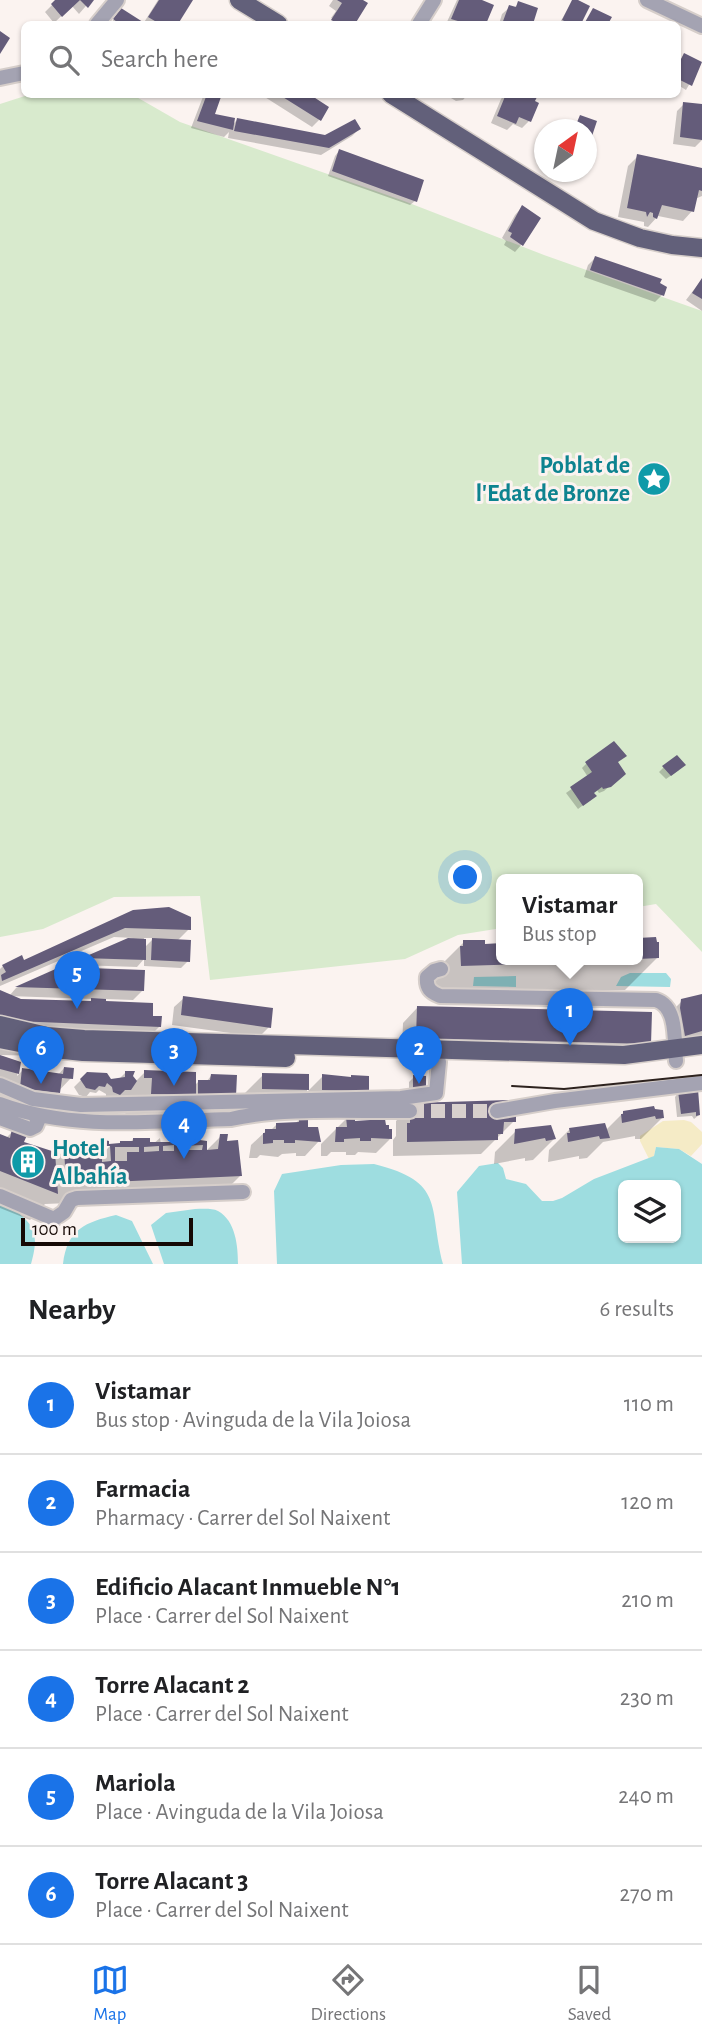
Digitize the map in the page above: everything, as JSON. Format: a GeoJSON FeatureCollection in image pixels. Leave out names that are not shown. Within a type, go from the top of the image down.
{"type":"FeatureCollection","features":[{"type":"Feature","properties":{"kind":"main road"},"geometry":{"type":"LineString","coordinates":[[239,0],[273,21]]}},
{"type":"Feature","properties":{"kind":"main road"},"geometry":{"type":"LineString","coordinates":[[397,98],[594,221],[640,238],[702,248]]}},
{"type":"Feature","properties":{"kind":"main road"},"geometry":{"type":"LineString","coordinates":[[0,1026],[47,1036],[84,1039],[438,1057]]}},
{"type":"Feature","properties":{"kind":"main road"},"geometry":{"type":"LineString","coordinates":[[0,1038],[45,1048],[83,1052],[438,1057],[702,1057]]}},
{"type":"Feature","properties":{"kind":"main road"},"geometry":{"type":"LineString","coordinates":[[676,1055],[702,1045]]}},
{"type":"Feature","properties":{"kind":"street"},"geometry":{"type":"LineString","coordinates":[[93,21],[108,0]]}},
{"type":"Feature","properties":{"kind":"street"},"geometry":{"type":"LineString","coordinates":[[100,21],[117,0]]}},
{"type":"Feature","properties":{"kind":"street"},"geometry":{"type":"LineString","coordinates":[[421,21],[434,0]]}},
{"type":"Feature","properties":{"kind":"street"},"geometry":{"type":"LineString","coordinates":[[656,2],[702,26]]}},
{"type":"Feature","properties":{"kind":"street"},"geometry":{"type":"LineString","coordinates":[[0,78],[21,74]]}},
{"type":"Feature","properties":{"kind":"street"},"geometry":{"type":"LineString","coordinates":[[441,969],[433,971],[426,978],[426,985],[432,993],[440,996],[662,1002],[671,1013],[676,1055]]}},
{"type":"Feature","properties":{"kind":"street"},"geometry":{"type":"LineString","coordinates":[[0,1085],[33,1099],[81,1105],[401,1098],[436,1093],[438,1057]]}},
{"type":"Feature","properties":{"kind":"street"},"geometry":{"type":"LineString","coordinates":[[498,1111],[555,1101],[702,1083]]}},
{"type":"Feature","properties":{"kind":"street"},"geometry":{"type":"LineString","coordinates":[[0,1104],[36,1116],[61,1120],[113,1122],[410,1111]]}},
{"type":"Feature","properties":{"kind":"street"},"geometry":{"type":"LineString","coordinates":[[0,1118],[30,1129],[36,1126],[36,1116]]}},
{"type":"Feature","properties":{"kind":"street"},"geometry":{"type":"LineString","coordinates":[[0,1196],[54,1219],[64,1212],[71,1200],[77,1198],[243,1192]]}},
{"type":"Feature","properties":{"kind":"green space"},"geometry":{"type":"Polygon","coordinates":[[[21,97],[138,98],[180,122],[702,311],[702,952],[656,904],[643,906],[643,874],[496,874],[496,929],[458,935],[405,959],[210,980],[200,896],[114,897],[43,929],[0,937],[0,104],[21,97]]]}},
{"type":"Feature","properties":{"kind":"sand"},"geometry":{"type":"Polygon","coordinates":[[[663,1121],[691,1122],[702,1132],[702,1144],[691,1156],[679,1149],[656,1147],[654,1156],[649,1159],[640,1136],[663,1121]]]}},
{"type":"Feature","properties":{"kind":"water"},"geometry":{"type":"Polygon","coordinates":[[[630,973],[666,973],[671,979],[670,987],[616,986],[621,977],[630,973]]]}},
{"type":"Feature","properties":{"kind":"water"},"geometry":{"type":"Polygon","coordinates":[[[516,976],[516,987],[473,986],[474,977],[516,976]]]}},
{"type":"Feature","properties":{"kind":"water"},"geometry":{"type":"Polygon","coordinates":[[[656,1147],[679,1149],[702,1164],[702,1264],[462,1264],[457,1192],[479,1166],[498,1163],[503,1168],[506,1179],[526,1184],[542,1201],[562,1198],[594,1179],[654,1156],[656,1147]]]}},
{"type":"Feature","properties":{"kind":"water"},"geometry":{"type":"Polygon","coordinates":[[[374,1164],[397,1171],[424,1188],[434,1212],[443,1264],[277,1264],[274,1191],[282,1174],[341,1165],[374,1164]]]}},
{"type":"Feature","properties":{"kind":"water"},"geometry":{"type":"Polygon","coordinates":[[[0,1202],[5,1202],[32,1228],[35,1242],[31,1264],[0,1264],[0,1202]]]}},
{"type":"Feature","properties":{"kind":"water"},"geometry":{"type":"Polygon","coordinates":[[[195,1209],[216,1210],[229,1221],[236,1242],[238,1264],[164,1264],[151,1225],[166,1213],[195,1209]]]}},
{"type":"Feature","properties":{"kind":"water"},"geometry":{"type":"Polygon","coordinates":[[[116,1215],[132,1221],[153,1264],[63,1264],[69,1243],[80,1229],[87,1224],[116,1215]]]}},
{"type":"Feature","properties":{"kind":"building"},"geometry":{"type":"Polygon","coordinates":[[[55,0],[80,0],[62,17],[51,4],[55,0]]]}},
{"type":"Feature","properties":{"kind":"building"},"geometry":{"type":"Polygon","coordinates":[[[80,0],[94,0],[88,8],[80,0]]]}},
{"type":"Feature","properties":{"kind":"building"},"geometry":{"type":"Polygon","coordinates":[[[159,0],[193,0],[180,21],[155,21],[148,17],[159,0]]]}},
{"type":"Feature","properties":{"kind":"building"},"geometry":{"type":"Polygon","coordinates":[[[337,0],[363,0],[368,3],[357,21],[331,20],[342,3],[337,0]]]}},
{"type":"Feature","properties":{"kind":"building"},"geometry":{"type":"Polygon","coordinates":[[[459,0],[482,0],[494,5],[487,21],[451,19],[459,0]]]}},
{"type":"Feature","properties":{"kind":"building"},"geometry":{"type":"Polygon","coordinates":[[[572,0],[590,6],[582,21],[562,20],[572,0]]]}},
{"type":"Feature","properties":{"kind":"building"},"geometry":{"type":"Polygon","coordinates":[[[518,1],[538,8],[534,21],[503,21],[509,5],[516,7],[518,1]]]}},
{"type":"Feature","properties":{"kind":"building"},"geometry":{"type":"Polygon","coordinates":[[[121,8],[141,21],[116,21],[113,19],[121,8]]]}},
{"type":"Feature","properties":{"kind":"building"},"geometry":{"type":"Polygon","coordinates":[[[593,8],[612,17],[610,21],[586,21],[593,8]]]}},
{"type":"Feature","properties":{"kind":"building"},"geometry":{"type":"Polygon","coordinates":[[[0,31],[10,38],[0,54],[0,31]]]}},
{"type":"Feature","properties":{"kind":"building"},"geometry":{"type":"Polygon","coordinates":[[[684,53],[702,62],[692,86],[681,80],[681,59],[684,53]]]}},
{"type":"Feature","properties":{"kind":"building"},"geometry":{"type":"Polygon","coordinates":[[[206,98],[221,98],[215,114],[235,118],[233,130],[197,121],[206,98]]]}},
{"type":"Feature","properties":{"kind":"building"},"geometry":{"type":"Polygon","coordinates":[[[284,98],[315,98],[329,107],[321,121],[284,98]]]}},
{"type":"Feature","properties":{"kind":"building"},"geometry":{"type":"Polygon","coordinates":[[[504,98],[536,98],[535,101],[539,103],[531,122],[519,117],[516,124],[497,116],[504,98]]]}},
{"type":"Feature","properties":{"kind":"building"},"geometry":{"type":"Polygon","coordinates":[[[683,102],[702,104],[702,140],[680,137],[683,102]]]}},
{"type":"Feature","properties":{"kind":"building"},"geometry":{"type":"Polygon","coordinates":[[[237,118],[325,135],[355,119],[361,129],[329,148],[234,131],[237,118]]]}},
{"type":"Feature","properties":{"kind":"building"},"geometry":{"type":"Polygon","coordinates":[[[339,149],[424,180],[417,202],[332,171],[339,149]]]}},
{"type":"Feature","properties":{"kind":"building"},"geometry":{"type":"Polygon","coordinates":[[[637,154],[702,168],[702,191],[699,190],[694,212],[662,205],[657,219],[653,217],[653,213],[650,212],[647,217],[646,212],[627,208],[637,154]]]}},
{"type":"Feature","properties":{"kind":"building"},"geometry":{"type":"Polygon","coordinates":[[[522,205],[541,218],[523,246],[510,237],[512,233],[508,231],[522,205]]]}},
{"type":"Feature","properties":{"kind":"building"},"geometry":{"type":"Polygon","coordinates":[[[595,256],[662,279],[660,283],[667,287],[664,296],[590,270],[595,256]]]}},
{"type":"Feature","properties":{"kind":"building"},"geometry":{"type":"Polygon","coordinates":[[[702,278],[702,299],[692,293],[702,278]]]}},
{"type":"Feature","properties":{"kind":"building"},"geometry":{"type":"Polygon","coordinates":[[[614,741],[627,756],[618,762],[626,774],[611,787],[602,787],[594,793],[597,796],[583,806],[570,787],[592,772],[585,762],[614,741]]]}},
{"type":"Feature","properties":{"kind":"building"},"geometry":{"type":"Polygon","coordinates":[[[677,755],[686,765],[671,776],[662,766],[677,755]]]}},
{"type":"Feature","properties":{"kind":"building"},"geometry":{"type":"Polygon","coordinates":[[[169,907],[191,917],[191,930],[125,928],[2,981],[1,975],[6,972],[2,965],[22,955],[24,960],[133,910],[169,907]]]}},
{"type":"Feature","properties":{"kind":"building"},"geometry":{"type":"Polygon","coordinates":[[[656,937],[659,942],[659,958],[643,959],[643,938],[656,937]]]}},
{"type":"Feature","properties":{"kind":"building"},"geometry":{"type":"Polygon","coordinates":[[[128,938],[146,939],[146,960],[82,958],[128,938]]]}},
{"type":"Feature","properties":{"kind":"building"},"geometry":{"type":"Polygon","coordinates":[[[152,938],[191,940],[190,962],[151,960],[152,938]]]}},
{"type":"Feature","properties":{"kind":"building"},"geometry":{"type":"Polygon","coordinates":[[[463,940],[485,940],[485,944],[496,943],[496,965],[461,966],[460,946],[463,946],[463,940]]]}},
{"type":"Feature","properties":{"kind":"building"},"geometry":{"type":"Polygon","coordinates":[[[60,967],[145,970],[144,991],[15,987],[60,967]]]}},
{"type":"Feature","properties":{"kind":"building"},"geometry":{"type":"Polygon","coordinates":[[[0,990],[21,999],[91,1001],[91,998],[153,1003],[153,1016],[162,1016],[161,1027],[15,1021],[0,1018],[0,990]]]}},
{"type":"Feature","properties":{"kind":"building"},"geometry":{"type":"Polygon","coordinates":[[[702,994],[702,1031],[685,1036],[681,999],[702,994]]]}},
{"type":"Feature","properties":{"kind":"building"},"geometry":{"type":"Polygon","coordinates":[[[183,996],[273,1008],[271,1028],[181,1015],[183,996]]]}},
{"type":"Feature","properties":{"kind":"building"},"geometry":{"type":"Polygon","coordinates":[[[417,1006],[652,1012],[651,1044],[416,1038],[417,1006]]]}},
{"type":"Feature","properties":{"kind":"building"},"geometry":{"type":"Polygon","coordinates":[[[0,1055],[21,1062],[19,1074],[0,1069],[0,1055]]]}},
{"type":"Feature","properties":{"kind":"building"},"geometry":{"type":"Polygon","coordinates":[[[64,1067],[74,1068],[73,1079],[62,1078],[60,1093],[20,1088],[22,1068],[63,1074],[64,1067]]]}},
{"type":"Feature","properties":{"kind":"building"},"geometry":{"type":"Polygon","coordinates":[[[144,1070],[196,1072],[196,1095],[151,1094],[152,1078],[144,1078],[144,1070]]]}},
{"type":"Feature","properties":{"kind":"building"},"geometry":{"type":"Polygon","coordinates":[[[125,1071],[135,1071],[133,1076],[137,1081],[131,1090],[125,1090],[120,1095],[113,1092],[107,1083],[105,1087],[99,1086],[95,1090],[86,1088],[80,1079],[87,1072],[107,1073],[111,1079],[125,1077],[125,1071]]]}},
{"type":"Feature","properties":{"kind":"building"},"geometry":{"type":"Polygon","coordinates":[[[262,1073],[309,1074],[309,1090],[262,1089],[262,1073]]]}},
{"type":"Feature","properties":{"kind":"building"},"geometry":{"type":"Polygon","coordinates":[[[211,1074],[237,1075],[236,1096],[198,1095],[198,1080],[210,1080],[211,1074]]]}},
{"type":"Feature","properties":{"kind":"building"},"geometry":{"type":"Polygon","coordinates":[[[322,1074],[369,1076],[369,1091],[322,1090],[322,1074]]]}},
{"type":"Feature","properties":{"kind":"building"},"geometry":{"type":"Polygon","coordinates":[[[413,1075],[426,1076],[426,1092],[413,1092],[413,1075]]]}},
{"type":"Feature","properties":{"kind":"building"},"geometry":{"type":"Polygon","coordinates":[[[698,1089],[700,1115],[696,1116],[696,1112],[681,1114],[678,1091],[698,1089]]]}},
{"type":"Feature","properties":{"kind":"building"},"geometry":{"type":"Polygon","coordinates":[[[509,1100],[509,1109],[516,1112],[516,1122],[504,1122],[503,1134],[498,1134],[498,1140],[407,1142],[407,1123],[410,1123],[413,1103],[509,1100]]]}},
{"type":"Feature","properties":{"kind":"building"},"geometry":{"type":"Polygon","coordinates":[[[654,1106],[655,1109],[663,1110],[664,1118],[656,1119],[655,1116],[622,1123],[623,1111],[654,1106]]]}},
{"type":"Feature","properties":{"kind":"building"},"geometry":{"type":"Polygon","coordinates":[[[346,1117],[355,1117],[355,1121],[385,1119],[386,1125],[392,1129],[392,1139],[371,1138],[371,1141],[360,1141],[360,1138],[335,1142],[336,1127],[347,1127],[346,1117]]]}},
{"type":"Feature","properties":{"kind":"building"},"geometry":{"type":"Polygon","coordinates":[[[299,1118],[308,1118],[308,1127],[318,1127],[321,1142],[295,1140],[295,1143],[284,1143],[284,1140],[273,1140],[273,1143],[263,1144],[265,1129],[276,1129],[276,1123],[299,1122],[299,1118]]]}},
{"type":"Feature","properties":{"kind":"building"},"geometry":{"type":"Polygon","coordinates":[[[605,1123],[610,1138],[600,1139],[599,1136],[568,1142],[569,1128],[605,1123]]]}},
{"type":"Feature","properties":{"kind":"building"},"geometry":{"type":"Polygon","coordinates":[[[551,1125],[556,1139],[546,1141],[545,1138],[514,1144],[515,1129],[551,1125]]]}},
{"type":"Feature","properties":{"kind":"building","name":"Hotel Albahía"},"geometry":{"type":"Polygon","coordinates":[[[12,1129],[27,1135],[24,1142],[55,1152],[58,1194],[0,1171],[0,1134],[10,1138],[12,1129]]]}},
{"type":"Feature","properties":{"kind":"building"},"geometry":{"type":"Polygon","coordinates":[[[220,1134],[228,1134],[227,1141],[238,1140],[242,1176],[66,1184],[64,1148],[102,1146],[102,1162],[111,1161],[110,1146],[104,1146],[104,1140],[109,1141],[109,1144],[133,1141],[133,1138],[150,1138],[150,1142],[178,1142],[178,1136],[185,1136],[207,1141],[207,1150],[218,1149],[220,1134]],[[174,1145],[163,1146],[163,1151],[174,1151],[174,1145]],[[203,1145],[179,1146],[179,1150],[202,1150],[203,1145]],[[159,1146],[144,1147],[144,1152],[159,1151],[159,1146]],[[115,1147],[115,1161],[127,1161],[127,1152],[139,1152],[139,1147],[115,1147]]]}},
{"type":"Feature","properties":{"kind":"tunnel"},"geometry":{"type":"LineString","coordinates":[[410,1111],[497,1111]]}},
{"type":"Feature","properties":{"kind":"tram line"},"geometry":{"type":"LineString","coordinates":[[512,1086],[564,1089],[702,1075]]}},
{"type":"Feature","properties":{"kind":"place","name":"Poblat de l'Edat de Bronze"},"geometry":{"type":"Point","coordinates":[654,479]}},
{"type":"Feature","properties":{"kind":"place","name":"Mariola"},"geometry":{"type":"Point","coordinates":[77,1009]}},
{"type":"Feature","properties":{"kind":"place","name":"Vistamar"},"geometry":{"type":"Point","coordinates":[570,1046]}},
{"type":"Feature","properties":{"kind":"place","name":"Torre Alacant 3"},"geometry":{"type":"Point","coordinates":[41,1084]}},
{"type":"Feature","properties":{"kind":"place","name":"Farmacia"},"geometry":{"type":"Point","coordinates":[419,1084]}},
{"type":"Feature","properties":{"kind":"place","name":"Edificio Alacant Inmueble N°1"},"geometry":{"type":"Point","coordinates":[174,1086]}},
{"type":"Feature","properties":{"kind":"place","name":"Torre Alacant 2"},"geometry":{"type":"Point","coordinates":[184,1159]}},
{"type":"Feature","properties":{"kind":"place","name":"Hotel Albahía"},"geometry":{"type":"Point","coordinates":[28,1162]}}]}
